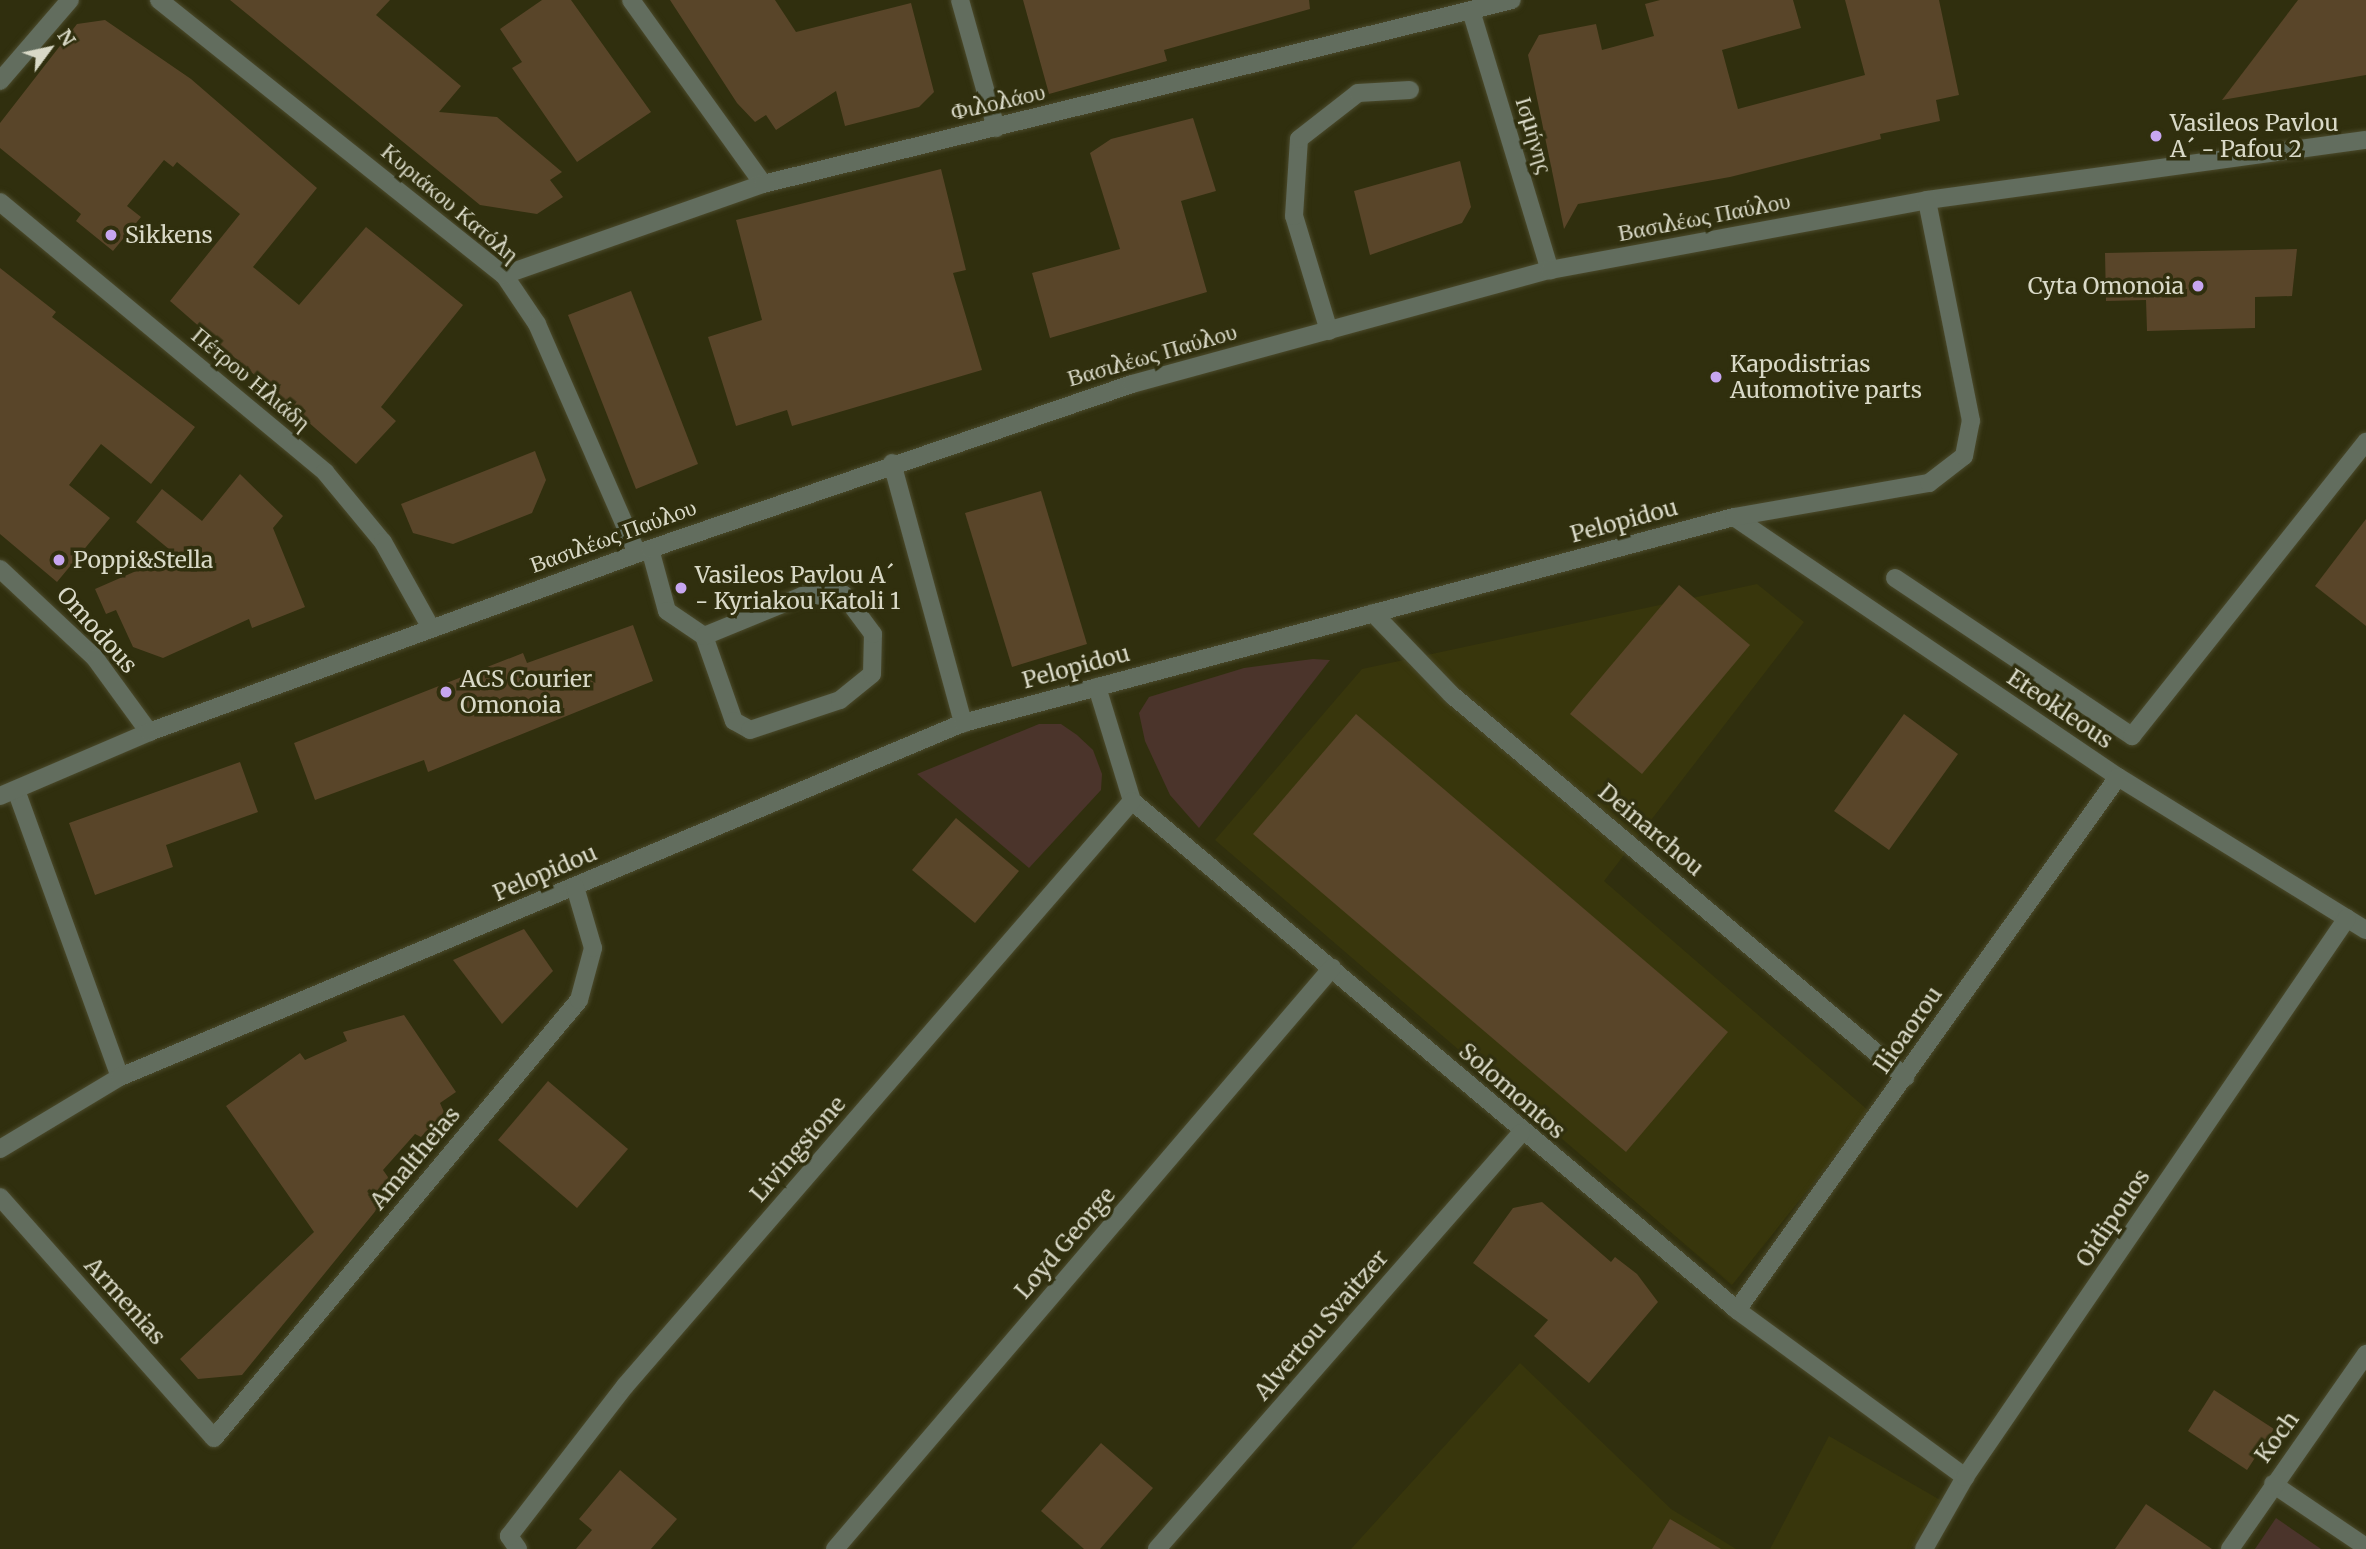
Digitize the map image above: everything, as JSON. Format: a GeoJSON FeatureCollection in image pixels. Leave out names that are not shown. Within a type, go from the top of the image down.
{"type":"FeatureCollection","features":[{"type":"Feature","properties":{"kind":"street"},"geometry":{"type":"LineString","coordinates":[[0,81],[70,0]]}},
{"type":"Feature","properties":{"kind":"street","name":"Κυριάκου Κατόλη"},"geometry":{"type":"LineString","coordinates":[[159,0],[503,275],[537,324],[643,551],[667,611],[704,636]]}},
{"type":"Feature","properties":{"kind":"street"},"geometry":{"type":"LineString","coordinates":[[631,0],[763,184]]}},
{"type":"Feature","properties":{"kind":"street"},"geometry":{"type":"LineString","coordinates":[[960,0],[996,128]]}},
{"type":"Feature","properties":{"kind":"street","name":"Φιλολάου"},"geometry":{"type":"LineString","coordinates":[[503,275],[763,184],[1472,14],[1512,0]]}},
{"type":"Feature","properties":{"kind":"street","name":"Ισμήνης"},"geometry":{"type":"LineString","coordinates":[[1472,14],[1550,271]]}},
{"type":"Feature","properties":{"kind":"street"},"geometry":{"type":"LineString","coordinates":[[1329,331],[1294,216],[1299,139],[1358,93],[1410,90]]}},
{"type":"Feature","properties":{"kind":"street","name":"Βασιλέως Παύλου"},"geometry":{"type":"LineString","coordinates":[[8,793],[149,732],[431,628],[892,463],[1132,384],[1550,271],[1927,200],[2366,140]]}},
{"type":"Feature","properties":{"kind":"street","name":"Pelopidou"},"geometry":{"type":"LineString","coordinates":[[0,1149],[120,1077],[962,723],[1734,517],[1929,483],[1964,456],[1970,421],[1927,200]]}},
{"type":"Feature","properties":{"kind":"street","name":"Πέτρου Ηλιάδη"},"geometry":{"type":"LineString","coordinates":[[0,202],[325,472],[383,542],[431,628]]}},
{"type":"Feature","properties":{"kind":"street"},"geometry":{"type":"LineString","coordinates":[[1895,578],[2132,736],[2366,442]]}},
{"type":"Feature","properties":{"kind":"street"},"geometry":{"type":"LineString","coordinates":[[892,463],[962,723]]}},
{"type":"Feature","properties":{"kind":"street","name":"Eteokleous"},"geometry":{"type":"LineString","coordinates":[[1734,517],[2118,777],[2366,930]]}},
{"type":"Feature","properties":{"kind":"street","name":"Omodous"},"geometry":{"type":"LineString","coordinates":[[0,569],[96,658],[149,732]]}},
{"type":"Feature","properties":{"kind":"street"},"geometry":{"type":"LineString","coordinates":[[844,595],[873,634],[872,674],[840,700],[750,730],[734,721],[704,636],[802,596],[844,595]]}},
{"type":"Feature","properties":{"kind":"street","name":"Deinarchou"},"geometry":{"type":"LineString","coordinates":[[1373,613],[1452,695],[1905,1077]]}},
{"type":"Feature","properties":{"kind":"street"},"geometry":{"type":"LineString","coordinates":[[1097,687],[1132,801]]}},
{"type":"Feature","properties":{"kind":"street","name":"Ilioaorou"},"geometry":{"type":"LineString","coordinates":[[1737,1310],[2118,777]]}},
{"type":"Feature","properties":{"kind":"street"},"geometry":{"type":"LineString","coordinates":[[8,793],[120,1077]]}},
{"type":"Feature","properties":{"kind":"street","name":"Solomontos"},"geometry":{"type":"LineString","coordinates":[[1132,801],[1332,968],[1521,1133],[1737,1310],[1965,1477]]}},
{"type":"Feature","properties":{"kind":"street","name":"Livingstone"},"geometry":{"type":"LineString","coordinates":[[513,1543],[625,1386],[1132,801]]}},
{"type":"Feature","properties":{"kind":"street","name":"Amaltheias"},"geometry":{"type":"LineString","coordinates":[[214,1438],[579,1000],[593,948],[575,887]]}},
{"type":"Feature","properties":{"kind":"street","name":"Oidipouos"},"geometry":{"type":"LineString","coordinates":[[1924,1549],[1965,1477],[2347,918]]}},
{"type":"Feature","properties":{"kind":"street","name":"Loyd George"},"geometry":{"type":"LineString","coordinates":[[835,1549],[1332,968]]}},
{"type":"Feature","properties":{"kind":"street","name":"Alvertou Svaitzer"},"geometry":{"type":"LineString","coordinates":[[1157,1549],[1521,1133]]}},
{"type":"Feature","properties":{"kind":"street","name":"Armenias"},"geometry":{"type":"LineString","coordinates":[[0,1197],[214,1438]]}},
{"type":"Feature","properties":{"kind":"street","name":"Koch"},"geometry":{"type":"LineString","coordinates":[[2230,1549],[2366,1354]]}},
{"type":"Feature","properties":{"kind":"street"},"geometry":{"type":"LineString","coordinates":[[2273,1484],[2366,1546]]}},
{"type":"Feature","properties":{"kind":"shaded area"},"geometry":{"type":"Polygon","coordinates":[[[1757,584],[1804,622],[1604,881],[1870,1112],[1732,1285],[1215,840],[1362,669],[1757,584]]]}},
{"type":"Feature","properties":{"kind":"shaded area"},"geometry":{"type":"Polygon","coordinates":[[[1313,659],[1330,660],[1199,828],[1170,795],[1145,741],[1139,713],[1149,697],[1244,668],[1313,659]]]}},
{"type":"Feature","properties":{"kind":"shaded area"},"geometry":{"type":"Polygon","coordinates":[[[1039,724],[1061,724],[1093,750],[1102,774],[1101,790],[1029,868],[917,774],[1039,724]]]}},
{"type":"Feature","properties":{"kind":"shaded area"},"geometry":{"type":"Polygon","coordinates":[[[1520,1363],[1671,1509],[1736,1549],[1351,1549],[1520,1363]]]}},
{"type":"Feature","properties":{"kind":"shaded area"},"geometry":{"type":"Polygon","coordinates":[[[1829,1436],[1942,1501],[1911,1549],[1770,1549],[1829,1436]]]}},
{"type":"Feature","properties":{"kind":"shaded area"},"geometry":{"type":"Polygon","coordinates":[[[2276,1518],[2321,1549],[2255,1549],[2276,1518]]]}},
{"type":"Feature","properties":{"kind":"building"},"geometry":{"type":"Polygon","coordinates":[[[230,0],[390,0],[376,15],[461,86],[439,112],[497,117],[562,172],[550,180],[563,197],[537,214],[480,205],[230,0]]]}},
{"type":"Feature","properties":{"kind":"building"},"geometry":{"type":"Polygon","coordinates":[[[542,0],[571,0],[651,112],[577,162],[512,68],[522,62],[500,29],[542,0]]]}},
{"type":"Feature","properties":{"kind":"building"},"geometry":{"type":"Polygon","coordinates":[[[670,0],[775,0],[796,32],[911,3],[934,92],[919,107],[845,126],[836,91],[776,130],[766,115],[755,122],[737,103],[670,0]]]}},
{"type":"Feature","properties":{"kind":"building"},"geometry":{"type":"Polygon","coordinates":[[[1023,0],[1309,0],[1310,9],[1164,50],[1167,61],[1049,94],[1023,0]]]}},
{"type":"Feature","properties":{"kind":"building"},"geometry":{"type":"Polygon","coordinates":[[[1660,0],[1793,0],[1801,28],[1722,50],[1738,109],[1865,75],[1845,0],[1939,0],[1959,95],[1936,100],[1940,121],[1880,134],[1881,139],[1730,177],[1578,204],[1564,229],[1528,55],[1539,35],[1596,24],[1602,50],[1654,36],[1645,4],[1660,0]]]}},
{"type":"Feature","properties":{"kind":"building"},"geometry":{"type":"Polygon","coordinates":[[[2298,0],[2366,0],[2366,75],[2222,100],[2298,0]]]}},
{"type":"Feature","properties":{"kind":"building"},"geometry":{"type":"Polygon","coordinates":[[[105,20],[191,79],[317,188],[253,267],[299,305],[366,227],[463,305],[381,407],[396,421],[356,464],[170,301],[240,214],[177,162],[173,167],[164,160],[127,206],[141,217],[113,251],[76,221],[81,214],[0,148],[0,123],[77,24],[105,20]]]}},
{"type":"Feature","properties":{"kind":"building"},"geometry":{"type":"Polygon","coordinates":[[[1193,118],[1216,191],[1181,201],[1207,292],[1050,338],[1032,273],[1120,249],[1090,153],[1111,139],[1193,118]]]}},
{"type":"Feature","properties":{"kind":"building"},"geometry":{"type":"Polygon","coordinates":[[[1460,161],[1471,207],[1462,223],[1370,255],[1354,191],[1460,161]]]}},
{"type":"Feature","properties":{"kind":"building"},"geometry":{"type":"Polygon","coordinates":[[[941,169],[966,270],[953,273],[982,370],[792,426],[787,410],[736,426],[708,337],[762,320],[736,220],[941,169]]]}},
{"type":"Feature","properties":{"kind":"building","name":"Cyta Omonoia"},"geometry":{"type":"Polygon","coordinates":[[[2297,249],[2292,296],[2255,297],[2255,328],[2147,331],[2146,300],[2106,301],[2105,253],[2297,249]]]}},
{"type":"Feature","properties":{"kind":"building"},"geometry":{"type":"Polygon","coordinates":[[[0,268],[56,312],[52,317],[195,427],[151,484],[101,444],[69,485],[110,518],[57,582],[0,534],[0,268]]]}},
{"type":"Feature","properties":{"kind":"building"},"geometry":{"type":"Polygon","coordinates":[[[631,291],[698,464],[636,489],[568,315],[631,291]]]}},
{"type":"Feature","properties":{"kind":"building"},"geometry":{"type":"Polygon","coordinates":[[[535,451],[546,480],[532,513],[453,544],[413,533],[401,504],[535,451]]]}},
{"type":"Feature","properties":{"kind":"building"},"geometry":{"type":"Polygon","coordinates":[[[240,474],[283,516],[273,528],[305,607],[252,628],[249,619],[163,658],[133,647],[116,610],[106,614],[95,589],[175,554],[136,522],[162,489],[202,521],[240,474]]]}},
{"type":"Feature","properties":{"kind":"building"},"geometry":{"type":"Polygon","coordinates":[[[1041,491],[1087,644],[1012,667],[965,513],[1041,491]]]}},
{"type":"Feature","properties":{"kind":"building"},"geometry":{"type":"Polygon","coordinates":[[[2366,519],[2366,626],[2315,586],[2366,519]]]}},
{"type":"Feature","properties":{"kind":"building"},"geometry":{"type":"Polygon","coordinates":[[[1679,585],[1750,645],[1642,774],[1570,714],[1679,585]]]}},
{"type":"Feature","properties":{"kind":"building"},"geometry":{"type":"Polygon","coordinates":[[[633,625],[653,681],[428,772],[424,760],[315,800],[294,743],[523,653],[527,663],[633,625]]]}},
{"type":"Feature","properties":{"kind":"building"},"geometry":{"type":"Polygon","coordinates":[[[1356,714],[1728,1032],[1626,1152],[1253,834],[1356,714]]]}},
{"type":"Feature","properties":{"kind":"building"},"geometry":{"type":"Polygon","coordinates":[[[1904,714],[1958,754],[1889,850],[1834,811],[1904,714]]]}},
{"type":"Feature","properties":{"kind":"building"},"geometry":{"type":"Polygon","coordinates":[[[240,762],[258,812],[166,845],[173,867],[95,895],[69,823],[240,762]]]}},
{"type":"Feature","properties":{"kind":"building"},"geometry":{"type":"Polygon","coordinates":[[[956,818],[1019,871],[975,923],[912,870],[956,818]]]}},
{"type":"Feature","properties":{"kind":"building"},"geometry":{"type":"Polygon","coordinates":[[[524,929],[553,971],[502,1024],[453,960],[524,929]]]}},
{"type":"Feature","properties":{"kind":"building"},"geometry":{"type":"Polygon","coordinates":[[[404,1015],[456,1092],[440,1103],[444,1112],[421,1137],[415,1134],[383,1170],[395,1187],[242,1375],[198,1379],[180,1359],[314,1232],[226,1106],[300,1053],[305,1060],[347,1041],[343,1032],[404,1015]]]}},
{"type":"Feature","properties":{"kind":"building"},"geometry":{"type":"Polygon","coordinates":[[[548,1081],[628,1149],[577,1208],[498,1140],[548,1081]]]}},
{"type":"Feature","properties":{"kind":"building"},"geometry":{"type":"Polygon","coordinates":[[[1542,1202],[1611,1262],[1615,1257],[1637,1274],[1658,1302],[1589,1383],[1534,1336],[1548,1320],[1473,1263],[1513,1208],[1542,1202]]]}},
{"type":"Feature","properties":{"kind":"building"},"geometry":{"type":"Polygon","coordinates":[[[2214,1390],[2274,1429],[2247,1470],[2188,1431],[2214,1390]]]}},
{"type":"Feature","properties":{"kind":"building"},"geometry":{"type":"Polygon","coordinates":[[[1101,1443],[1153,1488],[1100,1549],[1084,1549],[1041,1511],[1101,1443]]]}},
{"type":"Feature","properties":{"kind":"building"},"geometry":{"type":"Polygon","coordinates":[[[620,1470],[677,1519],[651,1549],[576,1549],[592,1530],[579,1519],[620,1470]]]}},
{"type":"Feature","properties":{"kind":"building"},"geometry":{"type":"Polygon","coordinates":[[[2146,1504],[2212,1549],[2115,1549],[2146,1504]]]}},
{"type":"Feature","properties":{"kind":"building"},"geometry":{"type":"Polygon","coordinates":[[[1670,1519],[1721,1549],[1652,1549],[1670,1519]]]}},
{"type":"Feature","properties":{"kind":"place","name":"Vasileos Pavlou A´ - Pafou 2"},"geometry":{"type":"Point","coordinates":[2156,136]}},
{"type":"Feature","properties":{"kind":"place","name":"Sikkens"},"geometry":{"type":"Point","coordinates":[111,235]}},
{"type":"Feature","properties":{"kind":"place","name":"Cyta Omonoia"},"geometry":{"type":"Point","coordinates":[2198,286]}},
{"type":"Feature","properties":{"kind":"place","name":"Kapodistrias Automotive parts"},"geometry":{"type":"Point","coordinates":[1716,377]}},
{"type":"Feature","properties":{"kind":"place","name":"Poppi&Stella"},"geometry":{"type":"Point","coordinates":[59,560]}},
{"type":"Feature","properties":{"kind":"place","name":"Vasileos Pavlou A´ - Kyriakou Katoli 1"},"geometry":{"type":"Point","coordinates":[681,588]}},
{"type":"Feature","properties":{"kind":"place","name":"ACS Courier Omonoia"},"geometry":{"type":"Point","coordinates":[446,692]}}]}
